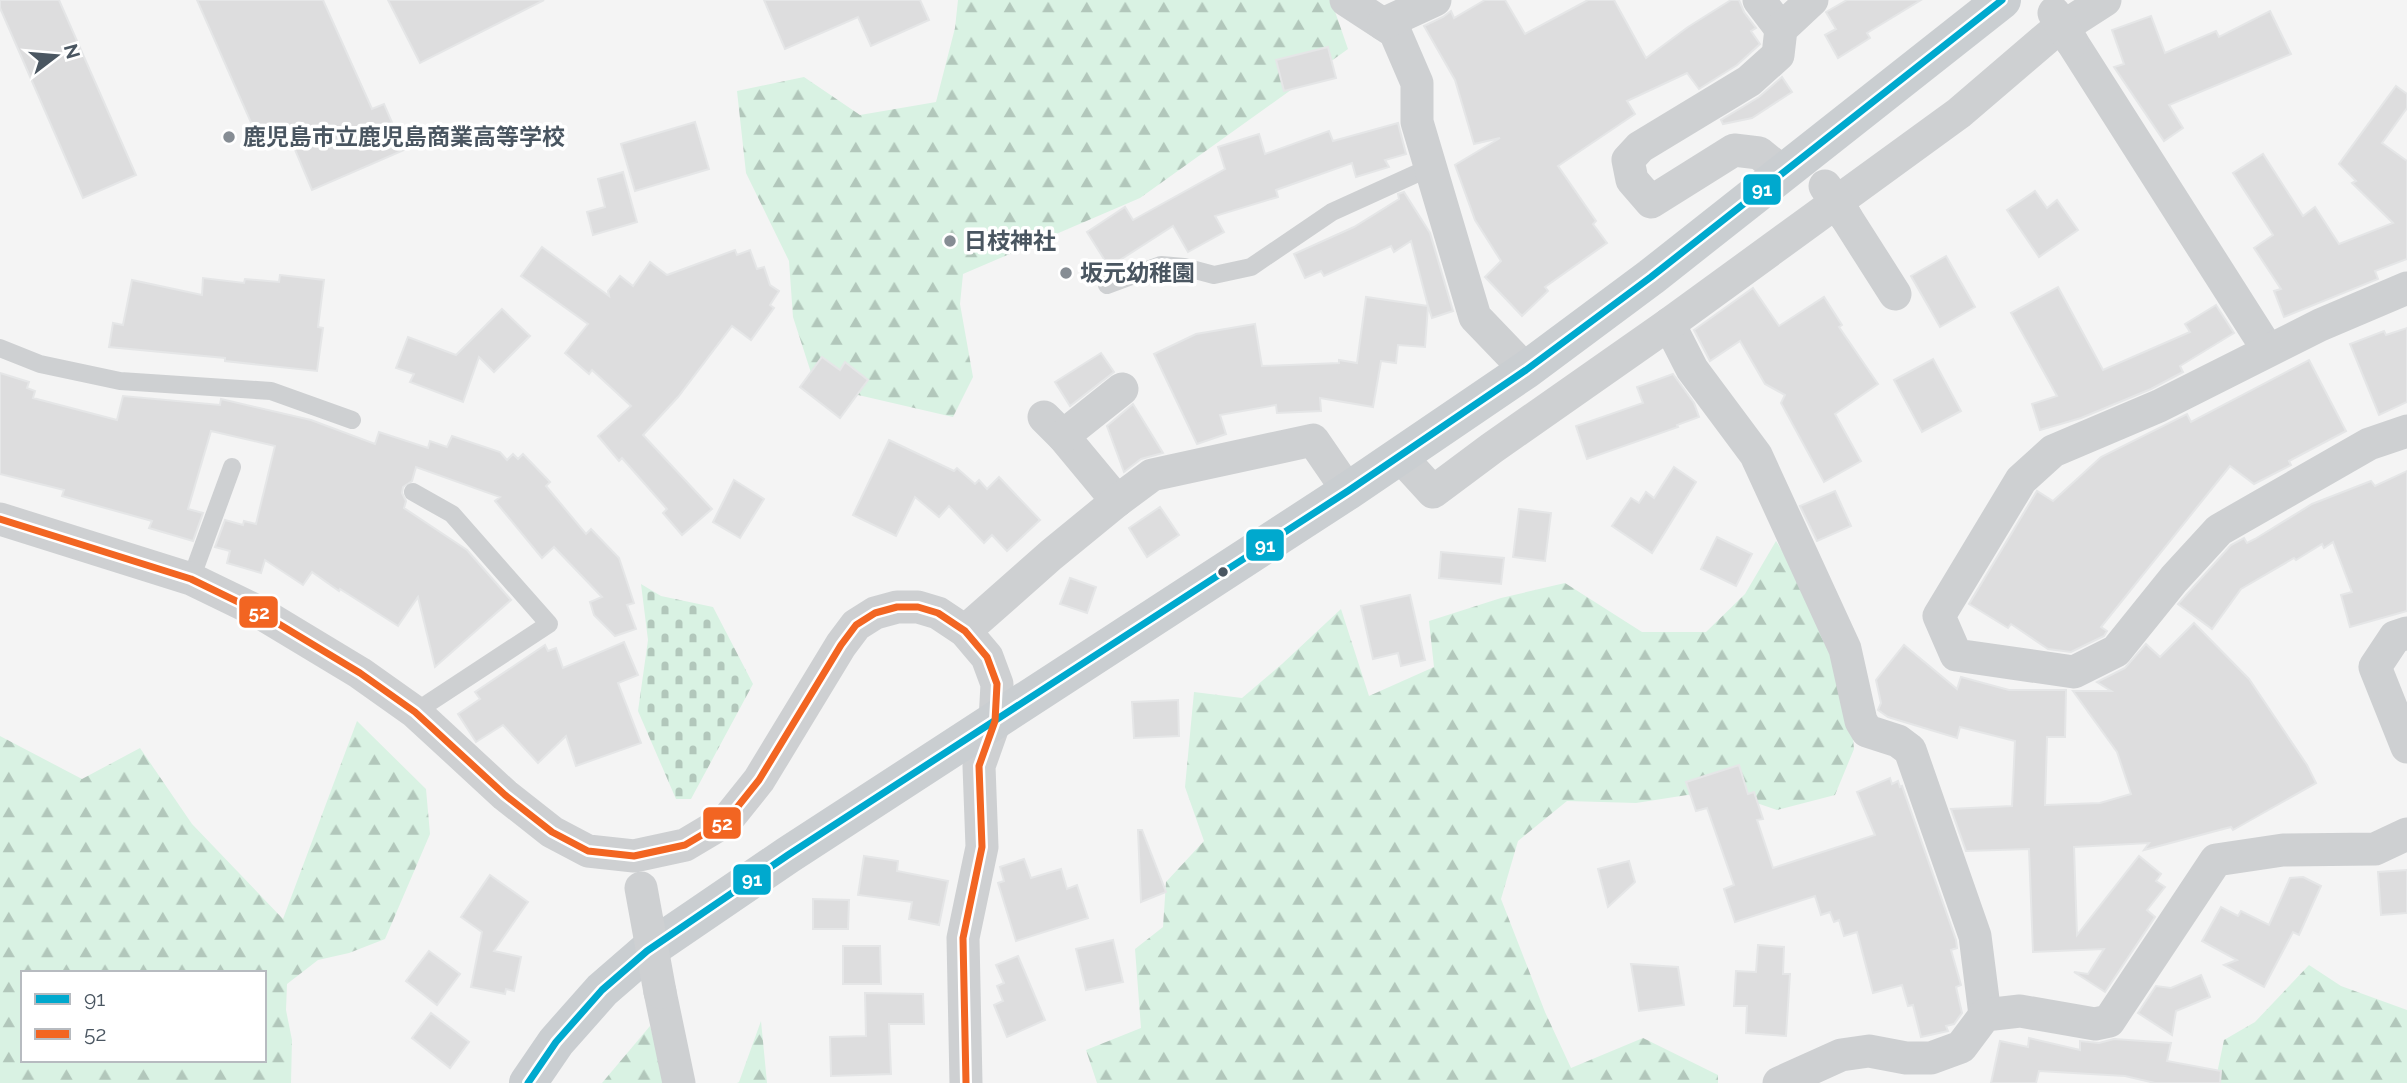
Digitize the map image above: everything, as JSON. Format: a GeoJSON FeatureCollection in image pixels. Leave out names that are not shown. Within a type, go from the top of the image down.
{"type":"FeatureCollection","features":[{"type":"Feature","properties":{"kind":"main road"},"geometry":{"type":"LineString","coordinates":[[528,1083],[556,1042],[602,990],[647,951],[788,855],[1348,491],[1526,370],[1651,277],[1805,172],[2002,0]]}},
{"type":"Feature","properties":{"kind":"street"},"geometry":{"type":"LineString","coordinates":[[1346,0],[1395,32],[1417,83],[1417,122],[1475,317],[1526,370]]}},
{"type":"Feature","properties":{"kind":"street"},"geometry":{"type":"LineString","coordinates":[[1382,24],[1435,0]]}},
{"type":"Feature","properties":{"kind":"street"},"geometry":{"type":"LineString","coordinates":[[1759,0],[1781,29],[1779,55],[1749,81],[1640,146],[1628,160],[1632,180],[1651,202],[1734,150],[1759,153],[1805,172],[1846,217],[1895,294]]}},
{"type":"Feature","properties":{"kind":"street"},"geometry":{"type":"LineString","coordinates":[[1781,29],[1812,0]]}},
{"type":"Feature","properties":{"kind":"street"},"geometry":{"type":"LineString","coordinates":[[1400,456],[1433,492],[1670,324],[1959,113],[2049,36],[2105,0]]}},
{"type":"Feature","properties":{"kind":"street"},"geometry":{"type":"LineString","coordinates":[[2050,7],[2268,350]]}},
{"type":"Feature","properties":{"kind":"street"},"geometry":{"type":"LineString","coordinates":[[2407,288],[2268,350],[2159,406],[2053,451],[2021,480],[1939,615],[1956,655],[2074,672],[2116,651],[2174,579],[2219,530],[2370,444],[2407,431]]}},
{"type":"Feature","properties":{"kind":"street"},"geometry":{"type":"LineString","coordinates":[[1670,324],[1692,369],[1756,455],[1845,649],[1861,721],[1867,732],[1898,741],[1910,750],[1975,936],[1985,1015],[1961,1046],[1931,1058],[1906,1058],[1869,1051],[1841,1055],[1779,1083]]}},
{"type":"Feature","properties":{"kind":"street"},"geometry":{"type":"LineString","coordinates":[[1117,501],[1054,427],[1122,389]]}},
{"type":"Feature","properties":{"kind":"street"},"geometry":{"type":"LineString","coordinates":[[965,631],[1117,501],[1152,475],[1312,440],[1348,491]]}},
{"type":"Feature","properties":{"kind":"street"},"geometry":{"type":"LineString","coordinates":[[0,519],[191,579],[259,612],[360,673],[415,712],[505,795],[552,832],[588,851],[634,856],[685,845],[727,820],[759,780],[841,645],[856,625],[876,613],[897,607],[918,607],[938,613],[965,631],[987,657],[997,684],[995,721],[979,766],[982,847],[963,938],[966,1083]]}},
{"type":"Feature","properties":{"kind":"street"},"geometry":{"type":"LineString","coordinates":[[2407,633],[2395,637],[2375,667],[2407,747]]}},
{"type":"Feature","properties":{"kind":"street"},"geometry":{"type":"LineString","coordinates":[[1985,1015],[2020,1011],[2095,1024],[2109,1021],[2216,860],[2283,850],[2375,849],[2407,834]]}},
{"type":"Feature","properties":{"kind":"street"},"geometry":{"type":"LineString","coordinates":[[634,856],[679,1083]]}},
{"type":"Feature","properties":{"kind":"lane"},"geometry":{"type":"LineString","coordinates":[[1107,285],[1161,265],[1184,267],[1214,275],[1251,267],[1332,212],[1431,167]]}},
{"type":"Feature","properties":{"kind":"lane"},"geometry":{"type":"LineString","coordinates":[[0,348],[40,364],[120,381],[271,391],[352,421]]}},
{"type":"Feature","properties":{"kind":"lane"},"geometry":{"type":"LineString","coordinates":[[191,579],[232,467]]}},
{"type":"Feature","properties":{"kind":"lane"},"geometry":{"type":"LineString","coordinates":[[413,492],[452,513],[549,624],[415,712]]}},
{"type":"Feature","properties":{"kind":"green space"},"geometry":{"type":"Polygon","coordinates":[[[958,0],[1331,0],[1348,49],[1140,198],[963,274],[960,304],[973,377],[953,417],[815,385],[793,317],[789,261],[746,173],[737,91],[804,77],[860,115],[936,102],[955,28],[958,0]]]}},
{"type":"Feature","properties":{"kind":"green space"},"geometry":{"type":"Polygon","coordinates":[[[1776,541],[1844,649],[1854,749],[1835,795],[1777,810],[1719,790],[1636,803],[1567,801],[1518,841],[1501,899],[1545,1012],[1571,1068],[1643,1038],[1718,1075],[1718,1083],[1097,1083],[1086,1050],[1141,1028],[1135,949],[1163,927],[1166,882],[1204,841],[1185,787],[1194,692],[1242,698],[1341,609],[1369,696],[1434,667],[1429,621],[1501,598],[1565,583],[1642,632],[1706,632],[1745,594],[1776,541]]]}},
{"type":"Feature","properties":{"kind":"green space"},"geometry":{"type":"Polygon","coordinates":[[[641,584],[661,596],[713,607],[753,684],[691,799],[676,799],[638,711],[648,640],[641,584]]]}},
{"type":"Feature","properties":{"kind":"green space"},"geometry":{"type":"Polygon","coordinates":[[[357,721],[426,789],[430,834],[385,939],[349,953],[318,960],[287,984],[286,1010],[292,1040],[291,1083],[0,1083],[0,736],[82,779],[140,748],[192,824],[283,919],[357,721]]]}},
{"type":"Feature","properties":{"kind":"green space"},"geometry":{"type":"Polygon","coordinates":[[[2309,965],[2341,986],[2407,1010],[2407,1083],[2215,1083],[2224,1040],[2255,1022],[2309,965]]]}},
{"type":"Feature","properties":{"kind":"green space"},"geometry":{"type":"Polygon","coordinates":[[[761,1021],[767,1083],[737,1083],[739,1082],[761,1021]]]}},
{"type":"Feature","properties":{"kind":"green space"},"geometry":{"type":"Polygon","coordinates":[[[650,1026],[666,1083],[602,1083],[650,1026]]]}},
{"type":"Feature","properties":{"kind":"building"},"geometry":{"type":"Polygon","coordinates":[[[0,0],[59,0],[136,175],[83,198],[0,8],[0,0]]]}},
{"type":"Feature","properties":{"kind":"building"},"geometry":{"type":"Polygon","coordinates":[[[197,0],[323,0],[372,109],[384,104],[404,150],[312,190],[288,133],[261,145],[197,0]]]}},
{"type":"Feature","properties":{"kind":"building"},"geometry":{"type":"Polygon","coordinates":[[[388,0],[544,0],[420,63],[388,0]]]}},
{"type":"Feature","properties":{"kind":"building"},"geometry":{"type":"Polygon","coordinates":[[[764,0],[920,0],[929,20],[871,46],[858,17],[785,49],[764,0]]]}},
{"type":"Feature","properties":{"kind":"building"},"geometry":{"type":"Polygon","coordinates":[[[1485,0],[1505,0],[1525,34],[1588,0],[1614,0],[1646,58],[1731,0],[1739,0],[1756,28],[1751,31],[1760,44],[1737,65],[1699,89],[1687,73],[1627,101],[1635,114],[1558,166],[1596,221],[1593,224],[1607,243],[1545,287],[1548,291],[1522,316],[1485,277],[1501,261],[1475,220],[1455,165],[1500,138],[1474,144],[1455,80],[1424,26],[1451,11],[1454,18],[1485,0]]]}},
{"type":"Feature","properties":{"kind":"building"},"geometry":{"type":"Polygon","coordinates":[[[1847,0],[1921,0],[1867,33],[1870,38],[1838,58],[1825,35],[1836,29],[1826,12],[1847,0]]]}},
{"type":"Feature","properties":{"kind":"building"},"geometry":{"type":"Polygon","coordinates":[[[2270,11],[2291,54],[2169,105],[2183,128],[2164,141],[2114,67],[2124,64],[2112,30],[2151,16],[2165,53],[2216,31],[2219,37],[2270,11]]]}},
{"type":"Feature","properties":{"kind":"building"},"geometry":{"type":"Polygon","coordinates":[[[1328,47],[1336,78],[1284,91],[1276,60],[1328,47]]]}},
{"type":"Feature","properties":{"kind":"building"},"geometry":{"type":"Polygon","coordinates":[[[1782,77],[1792,92],[1752,118],[1723,124],[1721,120],[1759,97],[1782,77]]]}},
{"type":"Feature","properties":{"kind":"building"},"geometry":{"type":"Polygon","coordinates":[[[2396,86],[2407,94],[2407,108],[2382,143],[2407,161],[2407,259],[2375,271],[2378,279],[2284,317],[2274,291],[2281,289],[2254,248],[2273,235],[2233,173],[2263,154],[2303,216],[2315,207],[2339,244],[2393,223],[2352,183],[2356,181],[2339,164],[2396,86]]]}},
{"type":"Feature","properties":{"kind":"building"},"geometry":{"type":"Polygon","coordinates":[[[695,122],[709,169],[635,191],[621,144],[695,122]]]}},
{"type":"Feature","properties":{"kind":"building"},"geometry":{"type":"Polygon","coordinates":[[[1398,123],[1406,154],[1385,160],[1389,167],[1356,177],[1352,163],[1276,190],[1278,197],[1215,216],[1224,232],[1188,252],[1173,226],[1109,267],[1087,232],[1125,207],[1133,220],[1225,169],[1218,147],[1259,134],[1265,154],[1329,131],[1333,141],[1398,123]]]}},
{"type":"Feature","properties":{"kind":"building"},"geometry":{"type":"Polygon","coordinates":[[[623,172],[637,222],[593,235],[587,212],[605,207],[598,179],[623,172]]]}},
{"type":"Feature","properties":{"kind":"building"},"geometry":{"type":"Polygon","coordinates":[[[2035,191],[2047,208],[2057,200],[2078,230],[2039,257],[2007,210],[2035,191]]]}},
{"type":"Feature","properties":{"kind":"building"},"geometry":{"type":"Polygon","coordinates":[[[1404,192],[1430,233],[1453,311],[1432,318],[1411,241],[1394,252],[1391,246],[1324,276],[1321,271],[1305,278],[1294,254],[1354,227],[1399,199],[1398,194],[1404,192]]]}},
{"type":"Feature","properties":{"kind":"building"},"geometry":{"type":"Polygon","coordinates":[[[542,247],[609,296],[608,291],[620,276],[633,286],[650,262],[667,275],[735,250],[737,255],[750,250],[757,269],[764,267],[770,285],[779,291],[770,305],[774,308],[751,340],[732,326],[678,397],[643,435],[712,509],[682,535],[663,513],[667,509],[622,458],[619,461],[598,436],[631,406],[592,370],[589,374],[565,353],[588,324],[521,276],[542,247]]]}},
{"type":"Feature","properties":{"kind":"building"},"geometry":{"type":"Polygon","coordinates":[[[1946,256],[1975,307],[1940,327],[1911,276],[1946,256]]]}},
{"type":"Feature","properties":{"kind":"building"},"geometry":{"type":"Polygon","coordinates":[[[280,275],[324,280],[318,327],[323,328],[317,371],[225,361],[225,358],[109,347],[113,323],[123,325],[132,280],[202,295],[203,278],[244,283],[245,279],[279,282],[280,275]]]}},
{"type":"Feature","properties":{"kind":"building"},"geometry":{"type":"Polygon","coordinates":[[[2058,287],[2103,370],[2190,332],[2185,324],[2216,305],[2234,333],[2180,366],[2183,372],[2151,389],[2081,418],[2040,430],[2032,404],[2057,396],[2011,313],[2058,287]]]}},
{"type":"Feature","properties":{"kind":"building"},"geometry":{"type":"Polygon","coordinates":[[[1753,288],[1779,326],[1824,297],[1842,325],[1839,327],[1878,384],[1835,414],[1861,461],[1824,482],[1781,403],[1785,395],[1765,384],[1740,341],[1710,361],[1694,330],[1753,288]]]}},
{"type":"Feature","properties":{"kind":"building"},"geometry":{"type":"Polygon","coordinates":[[[1366,297],[1428,306],[1425,347],[1398,345],[1396,363],[1381,361],[1373,407],[1320,398],[1321,411],[1277,413],[1276,405],[1220,415],[1226,434],[1197,444],[1154,354],[1196,334],[1255,324],[1262,366],[1339,363],[1339,360],[1357,363],[1366,297]]]}},
{"type":"Feature","properties":{"kind":"building"},"geometry":{"type":"Polygon","coordinates":[[[502,309],[530,336],[494,372],[479,357],[463,402],[410,382],[414,374],[396,368],[408,337],[456,355],[502,309]]]}},
{"type":"Feature","properties":{"kind":"building"},"geometry":{"type":"Polygon","coordinates":[[[2407,328],[2407,402],[2379,415],[2350,344],[2384,331],[2386,335],[2407,328]]]}},
{"type":"Feature","properties":{"kind":"building"},"geometry":{"type":"Polygon","coordinates":[[[1101,353],[1114,372],[1070,406],[1055,382],[1101,353]]]}},
{"type":"Feature","properties":{"kind":"building"},"geometry":{"type":"Polygon","coordinates":[[[822,357],[840,370],[845,362],[868,380],[840,418],[800,387],[822,357]]]}},
{"type":"Feature","properties":{"kind":"building"},"geometry":{"type":"Polygon","coordinates":[[[1933,359],[1961,411],[1922,432],[1894,380],[1933,359]]]}},
{"type":"Feature","properties":{"kind":"building"},"geometry":{"type":"Polygon","coordinates":[[[2309,360],[2346,431],[2289,461],[2291,465],[2254,484],[2230,466],[2101,627],[2107,631],[2104,636],[2071,652],[2048,649],[2011,624],[2008,628],[1969,604],[2037,491],[2053,501],[2101,457],[2187,414],[2191,422],[2309,360]]]}},
{"type":"Feature","properties":{"kind":"building"},"geometry":{"type":"Polygon","coordinates":[[[0,373],[29,382],[27,388],[35,391],[33,398],[117,420],[123,396],[220,405],[221,399],[311,420],[375,444],[379,432],[428,448],[430,441],[447,447],[452,436],[500,452],[507,460],[513,454],[518,459],[523,454],[550,482],[546,486],[586,534],[591,529],[619,558],[634,603],[627,605],[636,629],[615,636],[594,615],[590,602],[602,597],[554,547],[542,558],[495,501],[500,497],[416,467],[412,481],[403,487],[402,493],[406,501],[404,508],[467,550],[511,600],[435,667],[418,597],[398,626],[312,572],[303,585],[265,560],[261,573],[227,563],[230,551],[215,547],[225,520],[243,525],[244,521],[256,524],[275,446],[211,431],[188,509],[203,513],[193,541],[149,528],[152,521],[62,496],[64,490],[0,474],[0,373]]]}},
{"type":"Feature","properties":{"kind":"building"},"geometry":{"type":"Polygon","coordinates":[[[1673,374],[1694,403],[1699,417],[1587,459],[1576,426],[1643,403],[1637,387],[1673,374]]]}},
{"type":"Feature","properties":{"kind":"building"},"geometry":{"type":"Polygon","coordinates":[[[1133,404],[1163,453],[1141,459],[1124,472],[1107,426],[1133,404]]]}},
{"type":"Feature","properties":{"kind":"building"},"geometry":{"type":"Polygon","coordinates":[[[889,440],[954,471],[957,468],[975,484],[979,480],[987,489],[999,477],[1040,520],[1007,551],[992,535],[984,543],[949,506],[939,517],[915,497],[896,536],[853,515],[889,440]]]}},
{"type":"Feature","properties":{"kind":"building"},"geometry":{"type":"Polygon","coordinates":[[[1674,467],[1696,482],[1652,553],[1612,526],[1631,498],[1639,503],[1646,492],[1654,498],[1674,467]]]}},
{"type":"Feature","properties":{"kind":"building"},"geometry":{"type":"Polygon","coordinates":[[[2407,471],[2407,611],[2350,627],[2341,595],[2352,592],[2333,542],[2324,548],[2322,544],[2296,560],[2294,558],[2241,589],[2212,629],[2178,604],[2231,545],[2244,538],[2247,543],[2255,539],[2312,504],[2371,481],[2375,486],[2407,471]]]}},
{"type":"Feature","properties":{"kind":"building"},"geometry":{"type":"Polygon","coordinates":[[[734,480],[764,499],[740,538],[713,522],[734,480]]]}},
{"type":"Feature","properties":{"kind":"building"},"geometry":{"type":"Polygon","coordinates":[[[1835,491],[1851,526],[1817,541],[1800,506],[1835,491]]]}},
{"type":"Feature","properties":{"kind":"building"},"geometry":{"type":"Polygon","coordinates":[[[1160,507],[1179,535],[1147,557],[1129,528],[1160,507]]]}},
{"type":"Feature","properties":{"kind":"building"},"geometry":{"type":"Polygon","coordinates":[[[1519,509],[1551,513],[1545,561],[1513,557],[1519,509]]]}},
{"type":"Feature","properties":{"kind":"building"},"geometry":{"type":"Polygon","coordinates":[[[1717,537],[1752,554],[1736,586],[1701,569],[1717,537]]]}},
{"type":"Feature","properties":{"kind":"building"},"geometry":{"type":"Polygon","coordinates":[[[1441,552],[1504,558],[1501,584],[1439,578],[1441,552]]]}},
{"type":"Feature","properties":{"kind":"building"},"geometry":{"type":"Polygon","coordinates":[[[1070,578],[1096,587],[1087,613],[1060,604],[1070,578]]]}},
{"type":"Feature","properties":{"kind":"building"},"geometry":{"type":"Polygon","coordinates":[[[1410,595],[1425,660],[1401,666],[1398,653],[1373,659],[1361,606],[1410,595]]]}},
{"type":"Feature","properties":{"kind":"building"},"geometry":{"type":"Polygon","coordinates":[[[2194,623],[2249,679],[2307,765],[2316,783],[2233,830],[2231,827],[2144,850],[2149,843],[2074,847],[2077,935],[2139,856],[2161,874],[2156,881],[2165,887],[2147,910],[2155,917],[2105,992],[2074,972],[2088,974],[2104,949],[2033,952],[2029,849],[1966,851],[1951,809],[2012,806],[2015,741],[1960,727],[1957,738],[1888,717],[1878,710],[1881,703],[1876,680],[1904,645],[1957,689],[1961,677],[2009,690],[2066,690],[2065,737],[2047,737],[2045,805],[2100,803],[2131,794],[2117,752],[2073,691],[2111,691],[2097,682],[2125,668],[2146,644],[2160,657],[2194,623]]]}},
{"type":"Feature","properties":{"kind":"building"},"geometry":{"type":"Polygon","coordinates":[[[624,642],[638,675],[618,683],[641,743],[576,766],[566,736],[538,763],[503,725],[476,742],[458,714],[480,699],[475,692],[545,645],[548,651],[556,648],[563,668],[624,642]]]}},
{"type":"Feature","properties":{"kind":"building"},"geometry":{"type":"Polygon","coordinates":[[[1178,700],[1179,736],[1134,738],[1132,702],[1178,700]]]}},
{"type":"Feature","properties":{"kind":"building"},"geometry":{"type":"Polygon","coordinates":[[[1739,765],[1748,794],[1754,792],[1763,819],[1757,820],[1773,868],[1875,835],[1857,792],[1890,778],[1892,784],[1898,781],[1900,787],[1902,786],[1956,940],[1957,948],[1951,950],[1961,985],[1956,987],[1962,1013],[1954,1024],[1946,1026],[1948,1031],[1921,1037],[1913,1005],[1908,1006],[1902,985],[1873,993],[1857,932],[1844,936],[1839,920],[1834,922],[1830,912],[1821,915],[1815,896],[1735,922],[1724,889],[1734,885],[1707,808],[1696,811],[1686,782],[1739,765]]]}},
{"type":"Feature","properties":{"kind":"building"},"geometry":{"type":"Polygon","coordinates":[[[1138,830],[1142,830],[1166,892],[1141,902],[1138,830]]]}},
{"type":"Feature","properties":{"kind":"building"},"geometry":{"type":"Polygon","coordinates":[[[864,856],[898,861],[897,871],[948,881],[939,925],[909,919],[912,902],[858,895],[864,856]]]}},
{"type":"Feature","properties":{"kind":"building"},"geometry":{"type":"Polygon","coordinates":[[[1024,859],[1031,878],[1061,869],[1067,889],[1077,885],[1088,918],[1016,941],[998,883],[1004,881],[1000,867],[1024,859]]]}},
{"type":"Feature","properties":{"kind":"building"},"geometry":{"type":"Polygon","coordinates":[[[1629,861],[1635,882],[1608,907],[1598,869],[1629,861]]]}},
{"type":"Feature","properties":{"kind":"building"},"geometry":{"type":"Polygon","coordinates":[[[2407,870],[2407,913],[2381,915],[2378,872],[2407,870]]]}},
{"type":"Feature","properties":{"kind":"building"},"geometry":{"type":"Polygon","coordinates":[[[490,875],[528,902],[494,951],[521,957],[514,991],[506,989],[505,994],[471,987],[482,932],[461,917],[490,875]]]}},
{"type":"Feature","properties":{"kind":"building"},"geometry":{"type":"Polygon","coordinates":[[[2303,877],[2321,886],[2299,935],[2293,932],[2264,987],[2224,965],[2237,960],[2202,941],[2221,907],[2238,916],[2241,911],[2269,925],[2290,878],[2303,877]]]}},
{"type":"Feature","properties":{"kind":"building"},"geometry":{"type":"Polygon","coordinates":[[[813,899],[849,900],[848,929],[813,929],[813,899]]]}},
{"type":"Feature","properties":{"kind":"building"},"geometry":{"type":"Polygon","coordinates":[[[1113,940],[1123,982],[1086,990],[1076,949],[1113,940]]]}},
{"type":"Feature","properties":{"kind":"building"},"geometry":{"type":"Polygon","coordinates":[[[1758,945],[1784,947],[1783,974],[1790,974],[1786,1036],[1746,1033],[1747,1006],[1734,1006],[1736,971],[1756,972],[1758,945]]]}},
{"type":"Feature","properties":{"kind":"building"},"geometry":{"type":"Polygon","coordinates":[[[843,946],[880,946],[881,984],[843,984],[843,946]]]}},
{"type":"Feature","properties":{"kind":"building"},"geometry":{"type":"Polygon","coordinates":[[[429,951],[460,974],[437,1005],[406,981],[429,951]]]}},
{"type":"Feature","properties":{"kind":"building"},"geometry":{"type":"Polygon","coordinates":[[[1018,956],[1045,1020],[1007,1037],[994,1005],[1003,1001],[997,986],[1004,983],[996,965],[1018,956]]]}},
{"type":"Feature","properties":{"kind":"building"},"geometry":{"type":"Polygon","coordinates":[[[1631,964],[1678,967],[1684,1005],[1639,1011],[1631,964]]]}},
{"type":"Feature","properties":{"kind":"building"},"geometry":{"type":"Polygon","coordinates":[[[2201,975],[2210,997],[2176,1011],[2172,1035],[2138,1013],[2156,986],[2171,988],[2201,975]]]}},
{"type":"Feature","properties":{"kind":"building"},"geometry":{"type":"Polygon","coordinates":[[[865,993],[923,994],[924,1024],[889,1024],[891,1074],[831,1076],[830,1037],[866,1036],[865,993]]]}},
{"type":"Feature","properties":{"kind":"building"},"geometry":{"type":"Polygon","coordinates":[[[431,1013],[469,1042],[450,1068],[412,1038],[431,1013]]]}},
{"type":"Feature","properties":{"kind":"building"},"geometry":{"type":"Polygon","coordinates":[[[2029,1038],[2080,1050],[2080,1041],[2099,1043],[2114,1039],[2171,1043],[2167,1061],[2221,1071],[2220,1083],[2155,1083],[2125,1076],[2039,1071],[2036,1083],[1991,1083],[2000,1041],[2028,1047],[2029,1038]]]}},
{"type":"Feature","properties":{"kind":"transit line","name":"91"},"geometry":{"type":"LineString","coordinates":[[528,1083],[556,1042],[602,990],[647,951],[788,855],[1348,491],[1526,370],[1651,277],[2002,0]]}},
{"type":"Feature","properties":{"kind":"transit line","name":"52"},"geometry":{"type":"LineString","coordinates":[[0,519],[191,579],[259,612],[360,673],[415,712],[505,795],[552,832],[588,851],[634,856],[685,845],[727,820],[759,780],[841,645],[856,625],[875,613],[897,607],[918,607],[938,613],[965,631],[987,657],[997,684],[995,721],[979,766],[982,847],[963,938],[966,1083]]}},
{"type":"Feature","properties":{"kind":"place","name":"鹿児島市立鹿児島商業高等学校"},"geometry":{"type":"Point","coordinates":[229,137]}},
{"type":"Feature","properties":{"kind":"place","name":"日枝神社"},"geometry":{"type":"Point","coordinates":[950,241]}},
{"type":"Feature","properties":{"kind":"place","name":"坂元幼稚園"},"geometry":{"type":"Point","coordinates":[1066,273]}}]}
